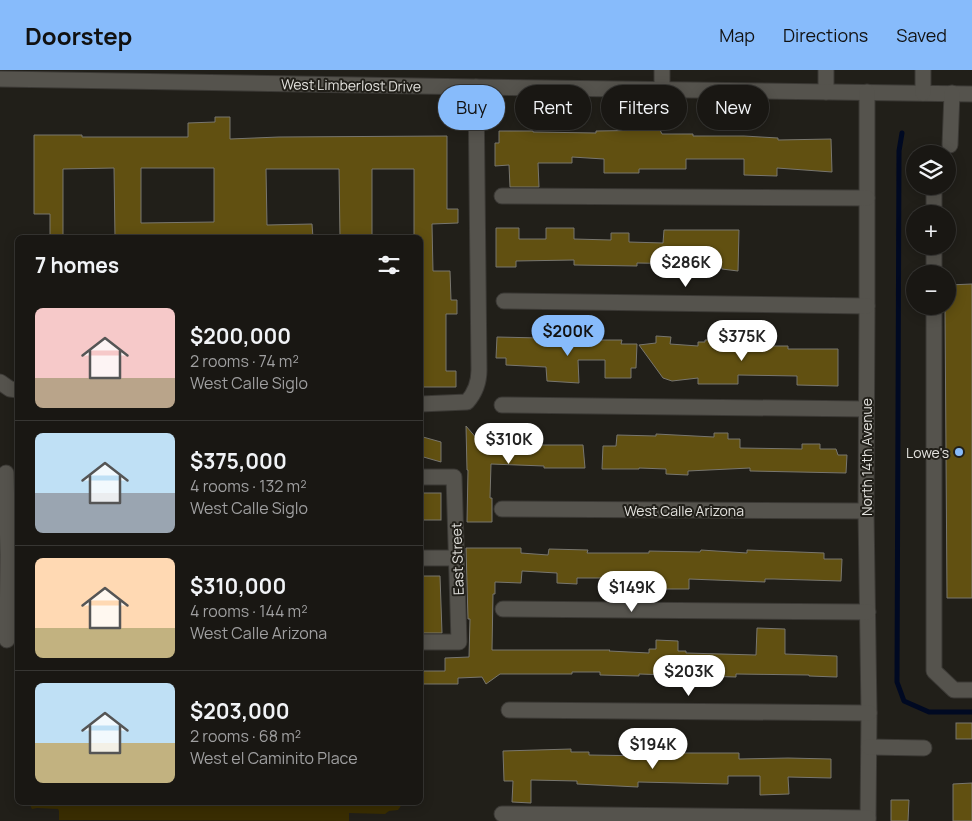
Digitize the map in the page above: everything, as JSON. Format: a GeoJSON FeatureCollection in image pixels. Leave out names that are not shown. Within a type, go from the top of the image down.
{"type":"FeatureCollection","features":[{"type":"Feature","properties":{"kind":"street"},"geometry":{"type":"LineString","coordinates":[[662,70],[662,85]]}},
{"type":"Feature","properties":{"kind":"street"},"geometry":{"type":"LineString","coordinates":[[826,70],[826,92]]}},
{"type":"Feature","properties":{"kind":"street"},"geometry":{"type":"LineString","coordinates":[[923,70],[923,93]]}},
{"type":"Feature","properties":{"kind":"street","name":"West Limberlost Drive"},"geometry":{"type":"LineString","coordinates":[[0,79],[112,76],[233,76],[438,85]]}},
{"type":"Feature","properties":{"kind":"street","name":"West Limberlost Drive"},"geometry":{"type":"LineString","coordinates":[[505,87],[601,89]]}},
{"type":"Feature","properties":{"kind":"street","name":"West Limberlost Drive"},"geometry":{"type":"LineString","coordinates":[[687,90],[972,94]]}},
{"type":"Feature","properties":{"kind":"street","name":"North 14th Avenue"},"geometry":{"type":"LineString","coordinates":[[867,92],[866,511],[870,714],[868,820]]}},
{"type":"Feature","properties":{"kind":"street"},"geometry":{"type":"LineString","coordinates":[[950,145],[952,94]]}},
{"type":"Feature","properties":{"kind":"street"},"geometry":{"type":"LineString","coordinates":[[423,404],[467,402],[478,382],[480,370],[477,130]]}},
{"type":"Feature","properties":{"kind":"street"},"geometry":{"type":"LineString","coordinates":[[502,196],[867,198]]}},
{"type":"Feature","properties":{"kind":"street"},"geometry":{"type":"LineString","coordinates":[[504,301],[867,306]]}},
{"type":"Feature","properties":{"kind":"street"},"geometry":{"type":"LineString","coordinates":[[934,315],[934,671],[954,690],[972,690]]}},
{"type":"Feature","properties":{"kind":"street"},"geometry":{"type":"LineString","coordinates":[[0,382],[10,389],[15,390]]}},
{"type":"Feature","properties":{"kind":"street"},"geometry":{"type":"LineString","coordinates":[[502,405],[866,408]]}},
{"type":"Feature","properties":{"kind":"street"},"geometry":{"type":"LineString","coordinates":[[8,472],[13,555],[8,640]]}},
{"type":"Feature","properties":{"kind":"street","name":"East Street"},"geometry":{"type":"LineString","coordinates":[[423,477],[454,477],[459,642],[423,642]]}},
{"type":"Feature","properties":{"kind":"street","name":"West Calle Arizona"},"geometry":{"type":"LineString","coordinates":[[502,509],[866,511]]}},
{"type":"Feature","properties":{"kind":"street"},"geometry":{"type":"LineString","coordinates":[[423,558],[457,558]]}},
{"type":"Feature","properties":{"kind":"street"},"geometry":{"type":"LineString","coordinates":[[503,608],[868,612]]}},
{"type":"Feature","properties":{"kind":"street"},"geometry":{"type":"LineString","coordinates":[[509,710],[870,714]]}},
{"type":"Feature","properties":{"kind":"street"},"geometry":{"type":"LineString","coordinates":[[869,747],[924,748]]}},
{"type":"Feature","properties":{"kind":"street"},"geometry":{"type":"LineString","coordinates":[[502,814],[868,820]]}},
{"type":"Feature","properties":{"kind":"shaded area"},"geometry":{"type":"Polygon","coordinates":[[[30,805],[402,805],[398,810],[389,811],[385,814],[349,813],[349,821],[59,820],[58,809],[32,809],[30,805]]]}},
{"type":"Feature","properties":{"kind":"building"},"geometry":{"type":"Polygon","coordinates":[[[215,117],[230,117],[230,139],[447,136],[447,209],[458,209],[458,223],[432,224],[433,271],[450,271],[451,300],[457,300],[457,314],[446,314],[446,371],[456,371],[456,387],[423,387],[423,235],[414,235],[414,169],[372,169],[372,235],[340,235],[339,169],[266,169],[267,225],[312,224],[313,235],[115,235],[114,168],[63,169],[63,235],[50,235],[50,214],[34,214],[34,135],[188,137],[188,123],[215,122],[215,117]],[[141,168],[141,223],[214,222],[214,168],[141,168]]]}},
{"type":"Feature","properties":{"kind":"building"},"geometry":{"type":"Polygon","coordinates":[[[660,130],[662,134],[693,134],[693,136],[744,136],[778,138],[778,140],[831,139],[832,172],[777,168],[777,176],[744,175],[744,159],[686,159],[686,169],[639,169],[639,173],[604,173],[604,159],[572,157],[572,163],[538,163],[539,187],[510,187],[509,165],[495,166],[495,143],[499,143],[499,131],[596,133],[596,131],[660,130]]]}},
{"type":"Feature","properties":{"kind":"building"},"geometry":{"type":"Polygon","coordinates":[[[496,228],[519,228],[519,239],[546,239],[546,228],[574,228],[574,239],[611,240],[611,233],[629,233],[629,242],[663,243],[664,230],[739,230],[738,271],[722,269],[721,265],[700,264],[574,265],[574,260],[516,261],[516,267],[496,267],[496,228]]]}},
{"type":"Feature","properties":{"kind":"building","name":"Lowe's"},"geometry":{"type":"Polygon","coordinates":[[[972,284],[972,598],[947,598],[945,315],[956,315],[956,285],[972,284]]]}},
{"type":"Feature","properties":{"kind":"building"},"geometry":{"type":"Polygon","coordinates":[[[656,336],[671,337],[670,344],[698,346],[698,342],[705,342],[705,340],[722,340],[722,348],[748,348],[749,342],[772,343],[772,346],[788,346],[788,349],[838,349],[838,386],[797,385],[797,376],[738,375],[738,384],[698,384],[698,378],[672,381],[663,378],[639,345],[656,343],[656,336]]]}},
{"type":"Feature","properties":{"kind":"building"},"geometry":{"type":"Polygon","coordinates":[[[497,337],[540,338],[540,342],[597,343],[597,340],[622,340],[621,344],[637,344],[636,368],[631,368],[631,378],[605,378],[605,360],[578,360],[579,383],[547,381],[546,367],[506,365],[506,358],[496,358],[497,337]]]}},
{"type":"Feature","properties":{"kind":"building"},"geometry":{"type":"Polygon","coordinates":[[[466,426],[478,440],[489,433],[531,435],[531,445],[583,445],[585,468],[544,468],[544,466],[491,464],[490,498],[492,498],[492,522],[467,522],[468,470],[466,426]]]}},
{"type":"Feature","properties":{"kind":"building"},"geometry":{"type":"Polygon","coordinates":[[[714,433],[728,433],[728,439],[740,439],[740,448],[802,449],[802,444],[820,444],[820,449],[836,449],[838,455],[847,455],[846,473],[750,471],[750,468],[688,471],[688,475],[666,474],[666,469],[602,469],[603,446],[616,446],[617,435],[656,436],[656,434],[714,437],[714,433]]]}},
{"type":"Feature","properties":{"kind":"building"},"geometry":{"type":"Polygon","coordinates":[[[423,437],[441,442],[441,462],[423,457],[423,437]]]}},
{"type":"Feature","properties":{"kind":"building"},"geometry":{"type":"Polygon","coordinates":[[[423,493],[441,493],[441,520],[423,520],[423,493]]]}},
{"type":"Feature","properties":{"kind":"building"},"geometry":{"type":"Polygon","coordinates":[[[466,548],[521,548],[521,553],[548,555],[549,549],[588,550],[587,553],[700,552],[701,550],[747,553],[747,550],[824,553],[824,559],[842,559],[841,581],[765,579],[765,582],[689,579],[689,589],[660,589],[660,580],[624,580],[624,585],[606,585],[606,578],[577,578],[577,584],[557,583],[557,573],[522,571],[521,583],[495,582],[495,594],[493,594],[492,650],[610,650],[649,653],[649,649],[656,649],[656,640],[678,641],[678,651],[686,651],[686,653],[756,655],[757,628],[785,629],[785,654],[837,656],[837,677],[736,674],[736,677],[639,674],[639,676],[600,675],[600,672],[572,672],[572,674],[500,674],[486,684],[482,677],[458,678],[458,684],[423,684],[423,671],[445,671],[445,658],[469,657],[470,619],[468,619],[466,548]]]}},
{"type":"Feature","properties":{"kind":"building"},"geometry":{"type":"Polygon","coordinates":[[[423,576],[440,576],[442,633],[423,633],[423,576]]]}},
{"type":"Feature","properties":{"kind":"building"},"geometry":{"type":"Polygon","coordinates":[[[956,723],[972,723],[972,739],[956,739],[956,723]]]}},
{"type":"Feature","properties":{"kind":"building"},"geometry":{"type":"Polygon","coordinates":[[[571,749],[571,752],[589,752],[589,755],[652,756],[652,753],[739,753],[739,759],[831,759],[831,778],[788,777],[789,794],[760,795],[760,776],[728,776],[728,784],[638,782],[638,787],[577,784],[577,781],[531,780],[531,803],[512,802],[513,781],[504,781],[503,751],[571,749]]]}},
{"type":"Feature","properties":{"kind":"building"},"geometry":{"type":"Polygon","coordinates":[[[972,783],[972,821],[953,821],[953,784],[972,783]]]}},
{"type":"Feature","properties":{"kind":"building"},"geometry":{"type":"Polygon","coordinates":[[[891,800],[909,800],[908,821],[891,821],[891,800]]]}},
{"type":"Feature","properties":{"kind":"waterway"},"geometry":{"type":"LineString","coordinates":[[902,133],[899,151],[897,682],[904,701],[929,712],[972,712]]}},
{"type":"Feature","properties":{"kind":"place","name":"Lowe's"},"geometry":{"type":"Point","coordinates":[959,452]}}]}
